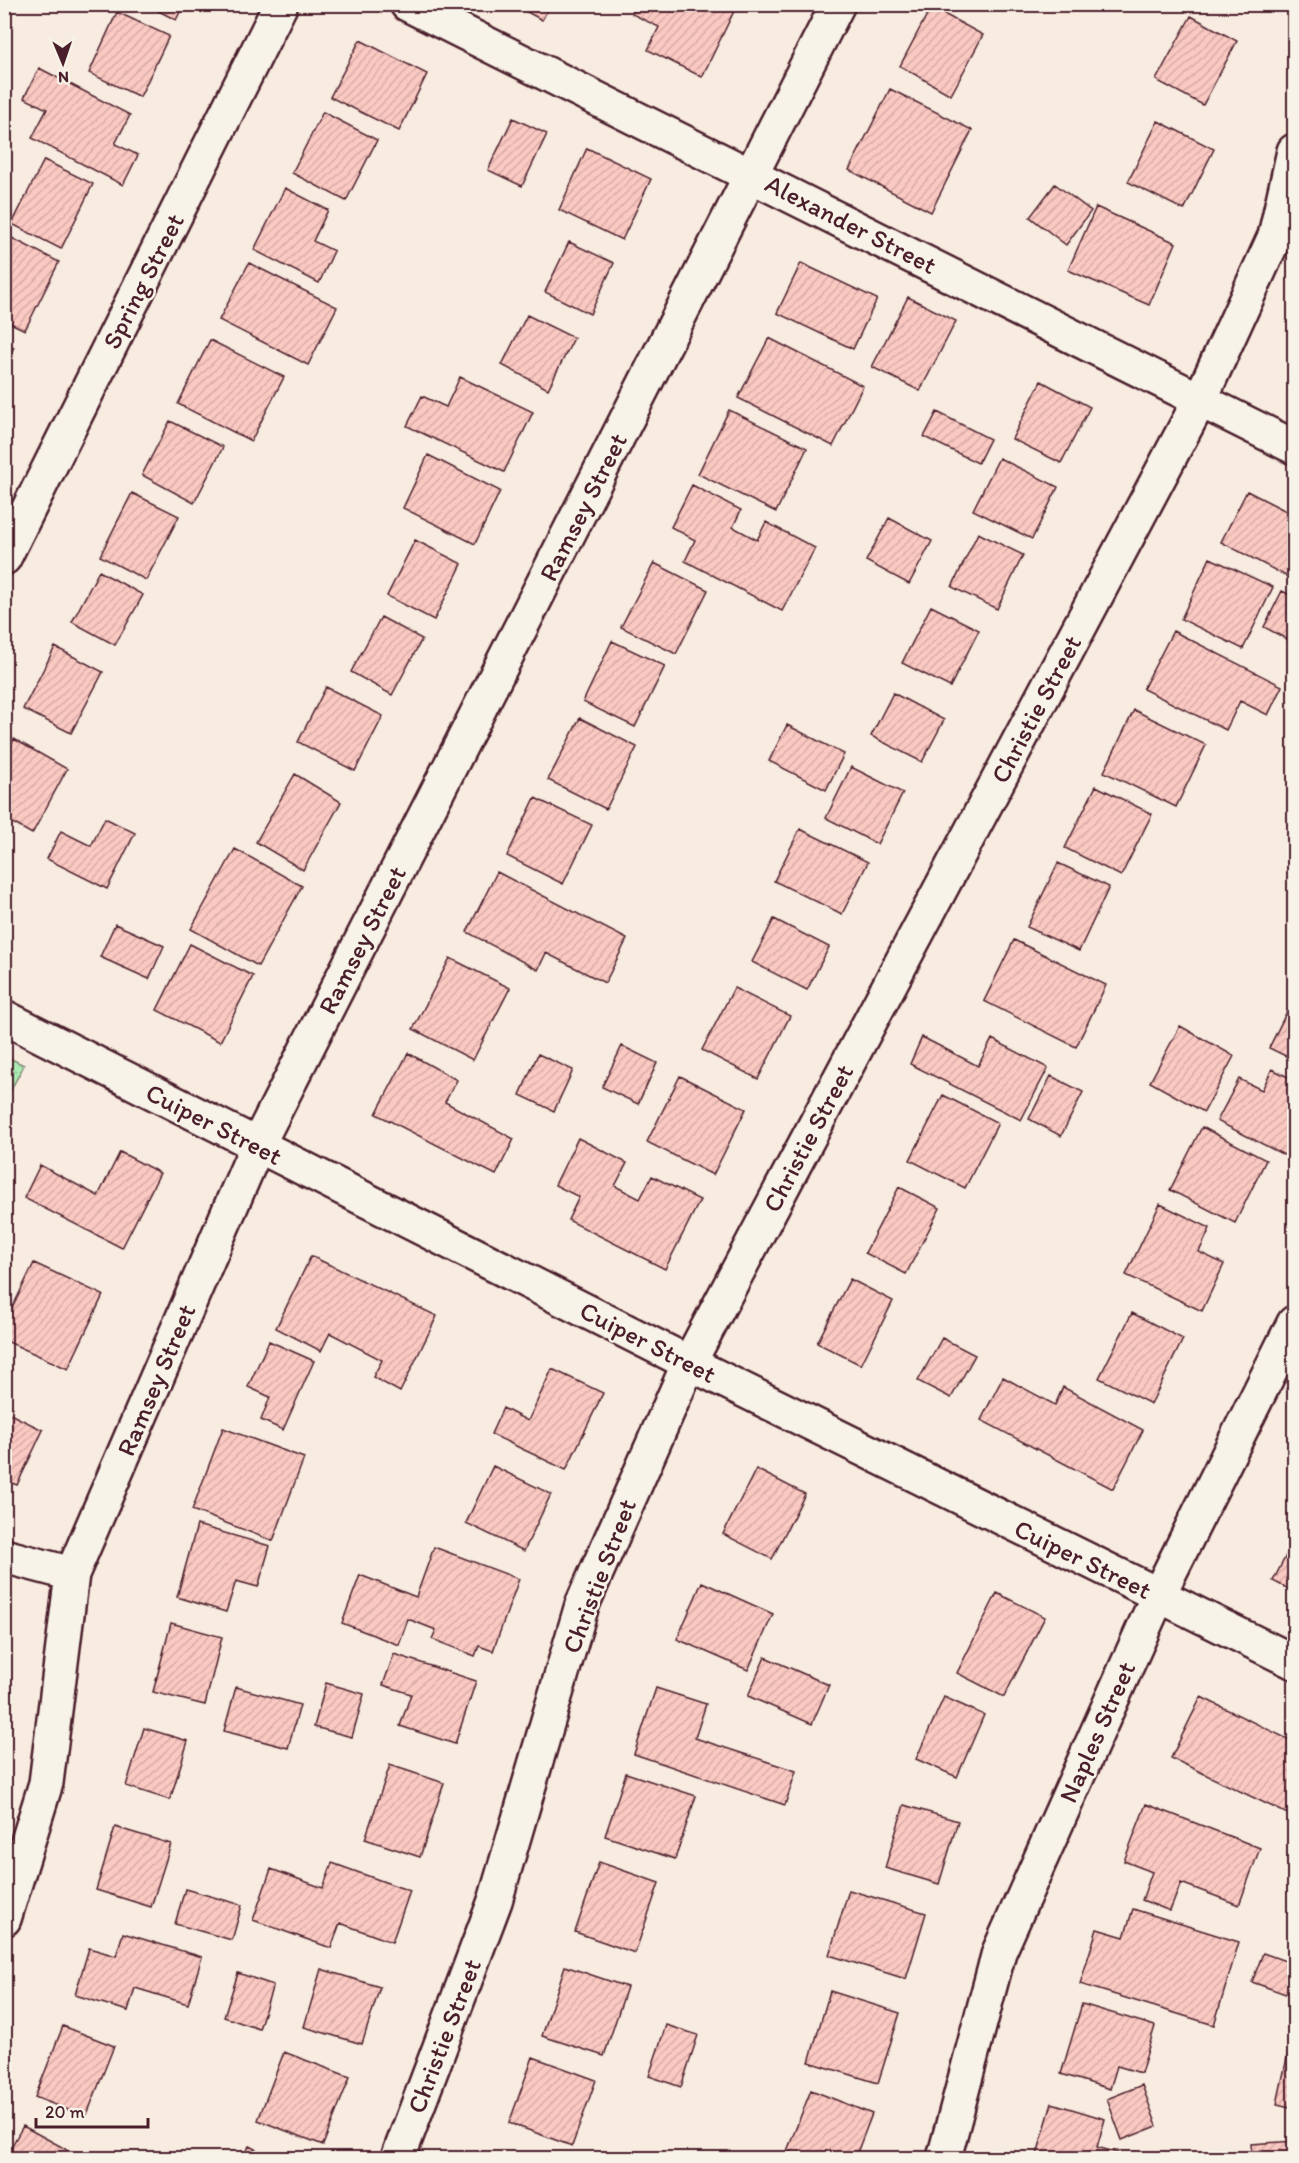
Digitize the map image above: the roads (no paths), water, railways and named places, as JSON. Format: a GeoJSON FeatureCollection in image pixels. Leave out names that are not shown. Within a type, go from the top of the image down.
{"type":"FeatureCollection","features":[{"type":"Feature","properties":{"kind":"street","name":"Spring Street"},"geometry":{"type":"LineString","coordinates":[[4,558],[281,4]]}},
{"type":"Feature","properties":{"kind":"street","name":"Alexander Street"},"geometry":{"type":"LineString","coordinates":[[407,4],[752,174],[1294,447]]}},
{"type":"Feature","properties":{"kind":"street","name":"Ramsey Street"},"geometry":{"type":"LineString","coordinates":[[4,1919],[46,1783],[72,1574],[257,1146],[838,4]]}},
{"type":"Feature","properties":{"kind":"street","name":"Christie Street"},"geometry":{"type":"LineString","coordinates":[[398,2158],[495,1901],[582,1605],[689,1363],[1200,400],[1275,236],[1294,151]]}},
{"type":"Feature","properties":{"kind":"street","name":"Cuiper Street"},"geometry":{"type":"LineString","coordinates":[[4,1017],[689,1363],[1294,1662]]}},
{"type":"Feature","properties":{"kind":"street","name":"Naples Street"},"geometry":{"type":"LineString","coordinates":[[944,2158],[999,1952],[1158,1596],[1294,1323]]}},
{"type":"Feature","properties":{"kind":"street"},"geometry":{"type":"LineString","coordinates":[[4,1556],[72,1574]]}}]}
